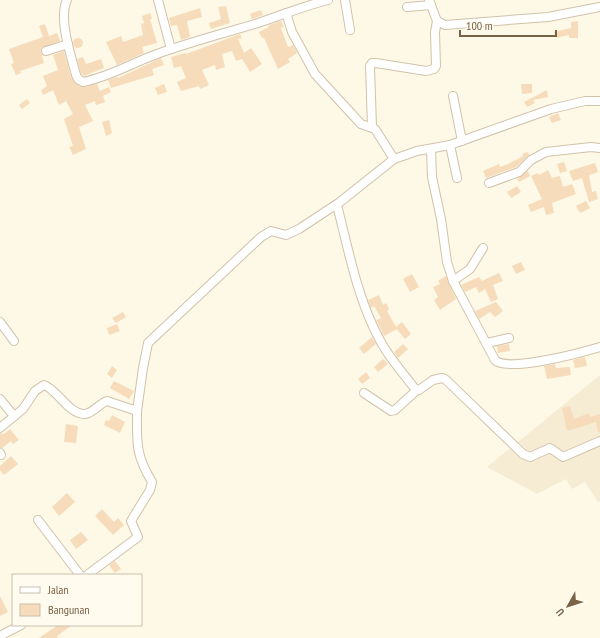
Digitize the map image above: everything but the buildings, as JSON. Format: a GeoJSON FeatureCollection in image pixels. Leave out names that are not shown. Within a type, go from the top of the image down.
{"type":"FeatureCollection","features":[{"type":"Feature","properties":{"kind":"street"},"geometry":{"type":"LineString","coordinates":[[67,0],[64,14],[68,44],[76,75],[78,79],[83,82],[107,76],[171,49],[328,0]]}},
{"type":"Feature","properties":{"kind":"street"},"geometry":{"type":"LineString","coordinates":[[158,0],[171,49]]}},
{"type":"Feature","properties":{"kind":"street"},"geometry":{"type":"LineString","coordinates":[[346,0],[350,30]]}},
{"type":"Feature","properties":{"kind":"street"},"geometry":{"type":"LineString","coordinates":[[394,159],[372,127],[370,66],[372,63],[376,63],[426,71],[434,69],[436,66],[435,32],[437,21],[430,3],[407,7]]}},
{"type":"Feature","properties":{"kind":"street"},"geometry":{"type":"LineString","coordinates":[[437,21],[445,25],[474,24],[548,16],[600,7]]}},
{"type":"Feature","properties":{"kind":"street"},"geometry":{"type":"LineString","coordinates":[[286,13],[292,32],[319,79],[361,124],[372,127]]}},
{"type":"Feature","properties":{"kind":"street"},"geometry":{"type":"LineString","coordinates":[[46,51],[68,44]]}},
{"type":"Feature","properties":{"kind":"street"},"geometry":{"type":"LineString","coordinates":[[453,96],[462,141]]}},
{"type":"Feature","properties":{"kind":"street"},"geometry":{"type":"LineString","coordinates":[[88,574],[138,537],[131,521],[150,490],[152,482],[144,469],[137,446],[137,411],[145,355],[152,339],[261,237],[271,231],[287,234],[337,204],[394,159],[417,151],[431,150],[450,145],[551,109],[585,101],[600,101]]}},
{"type":"Feature","properties":{"kind":"street"},"geometry":{"type":"LineString","coordinates":[[450,145],[457,178]]}},
{"type":"Feature","properties":{"kind":"street"},"geometry":{"type":"LineString","coordinates":[[489,183],[519,172],[530,160],[546,152],[585,147],[600,148]]}},
{"type":"Feature","properties":{"kind":"street"},"geometry":{"type":"LineString","coordinates":[[431,150],[432,177],[441,219],[447,262],[454,281],[495,360],[502,365],[566,357],[600,347]]}},
{"type":"Feature","properties":{"kind":"street"},"geometry":{"type":"LineString","coordinates":[[337,204],[357,283],[378,337],[391,358],[417,390]]}},
{"type":"Feature","properties":{"kind":"street"},"geometry":{"type":"LineString","coordinates":[[454,281],[470,269],[483,248]]}},
{"type":"Feature","properties":{"kind":"street"},"geometry":{"type":"LineString","coordinates":[[0,322],[14,341]]}},
{"type":"Feature","properties":{"kind":"street"},"geometry":{"type":"LineString","coordinates":[[487,343],[509,338]]}},
{"type":"Feature","properties":{"kind":"street"},"geometry":{"type":"LineString","coordinates":[[364,393],[391,411],[395,410],[417,390],[437,378],[445,379],[523,454],[530,457],[550,448],[563,457],[569,456],[600,441]]}},
{"type":"Feature","properties":{"kind":"street"},"geometry":{"type":"LineString","coordinates":[[0,428],[23,409],[36,391],[44,385],[50,387],[64,403],[82,413],[88,414],[106,401],[137,411]]}},
{"type":"Feature","properties":{"kind":"street"},"geometry":{"type":"LineString","coordinates":[[0,400],[14,416]]}},
{"type":"Feature","properties":{"kind":"street"},"geometry":{"type":"LineString","coordinates":[[38,520],[79,574]]}},
{"type":"Feature","properties":{"kind":"street"},"geometry":{"type":"LineString","coordinates":[[0,636],[19,626]]}},
{"type":"Feature","properties":{"kind":"shaded area"},"geometry":{"type":"Polygon","coordinates":[[[600,375],[600,502],[598,502],[585,482],[572,489],[566,479],[537,494],[487,467],[600,375]]]}}]}
